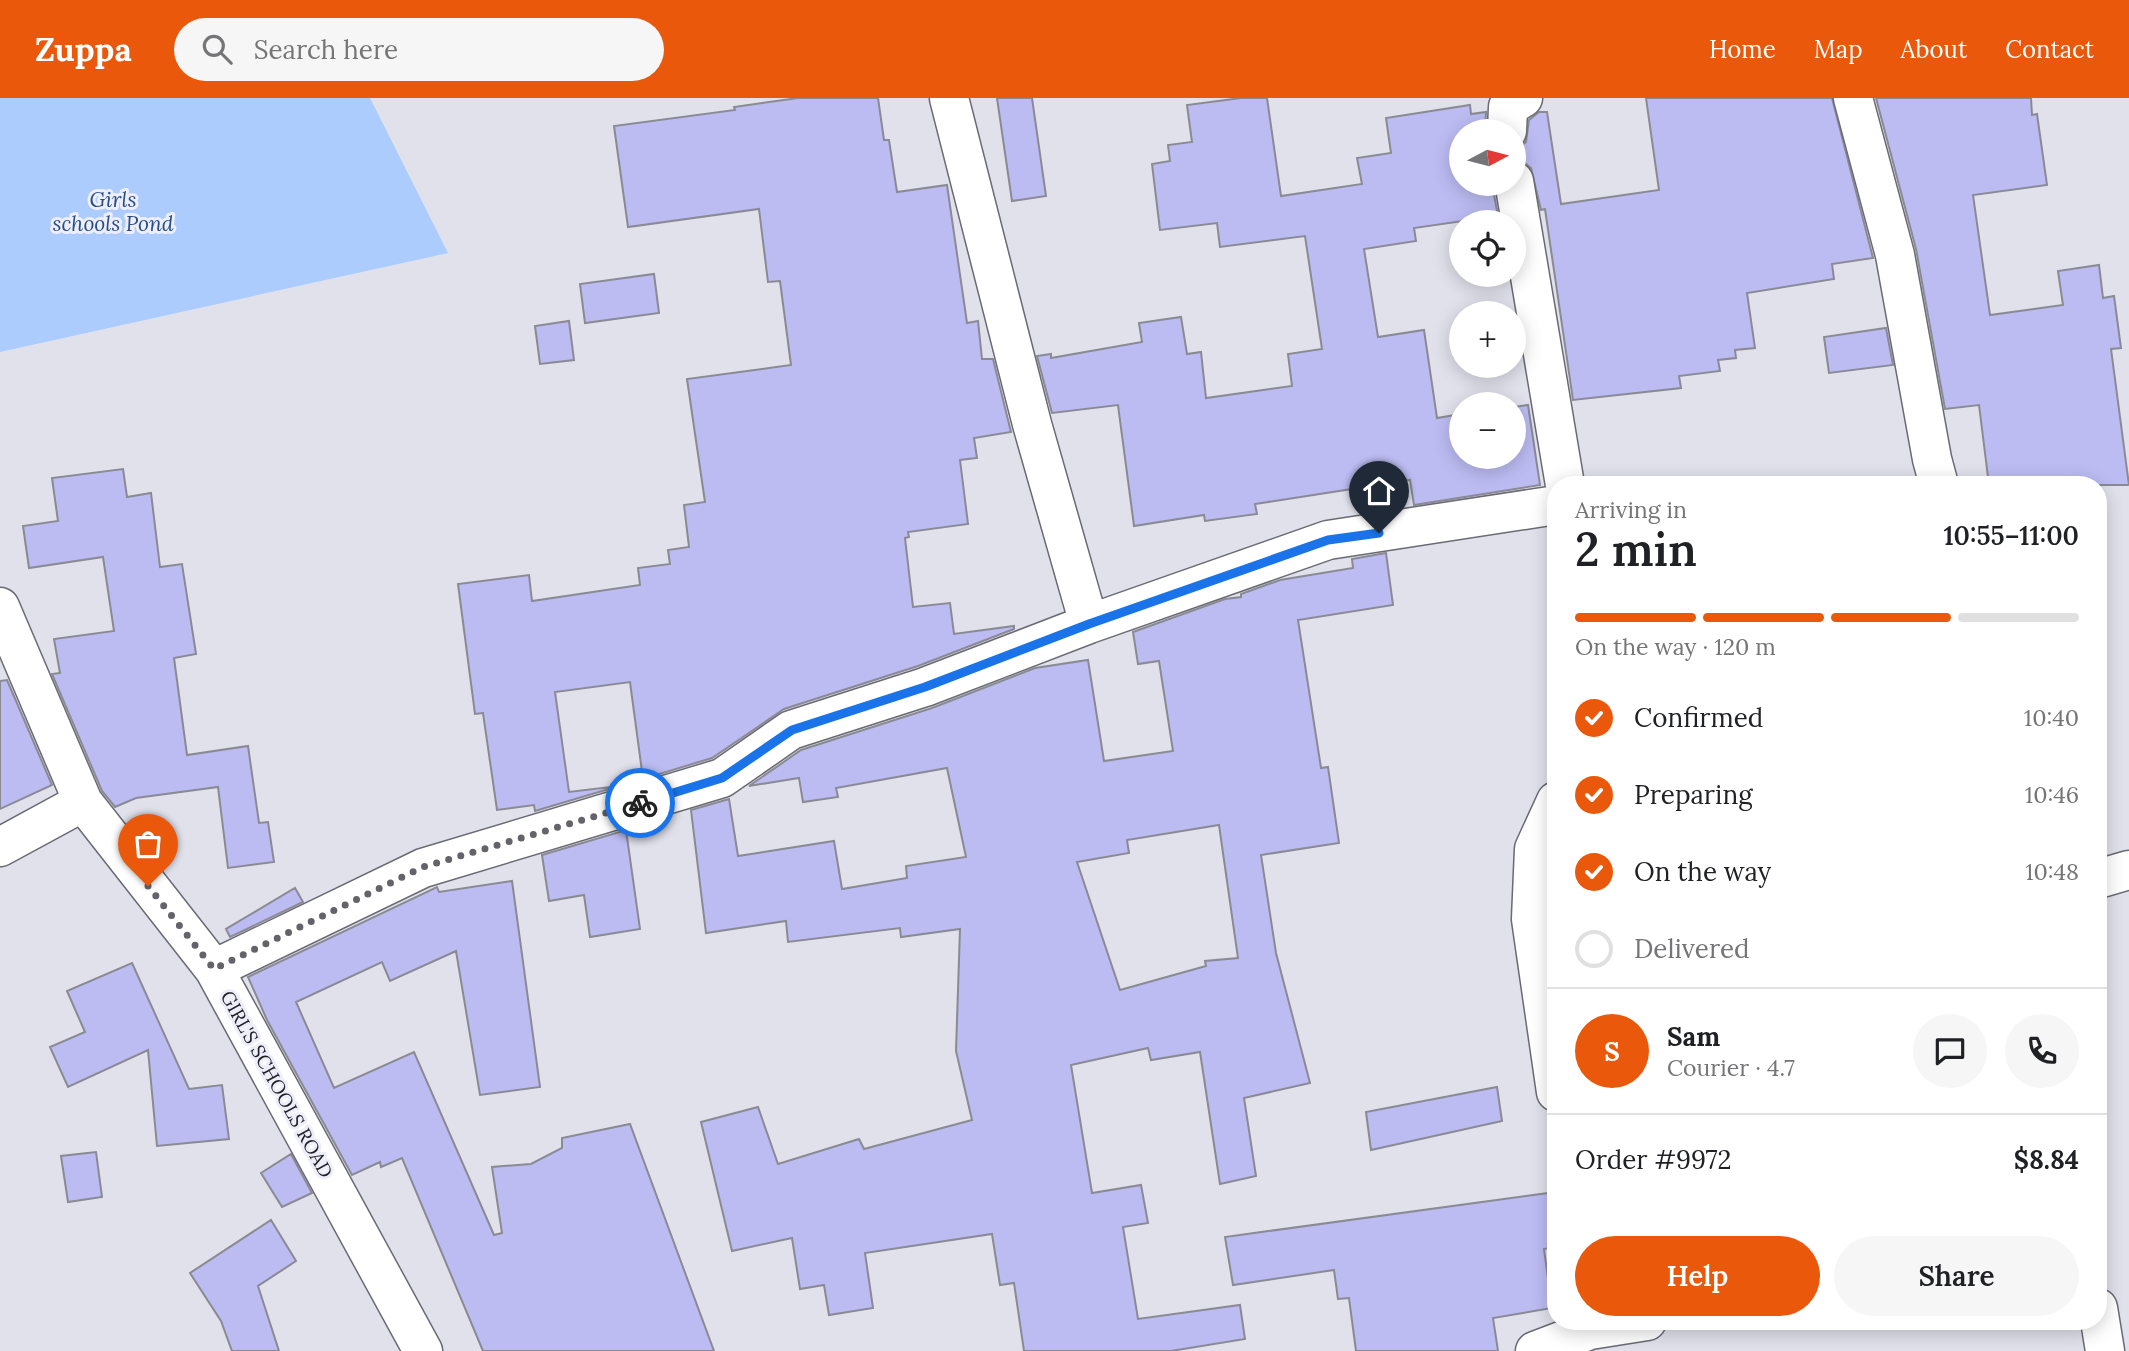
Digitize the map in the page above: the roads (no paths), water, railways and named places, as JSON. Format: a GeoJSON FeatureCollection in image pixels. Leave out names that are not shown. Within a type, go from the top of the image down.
{"type":"FeatureCollection","features":[{"type":"Feature","properties":{"kind":"street"},"geometry":{"type":"LineString","coordinates":[[949,98],[1032,424],[1089,624]]}},
{"type":"Feature","properties":{"kind":"street"},"geometry":{"type":"LineString","coordinates":[[1508,119],[1508,107],[1523,98]]}},
{"type":"Feature","properties":{"kind":"street"},"geometry":{"type":"LineString","coordinates":[[1853,98],[1895,256],[1936,476]]}},
{"type":"Feature","properties":{"kind":"street"},"geometry":{"type":"LineString","coordinates":[[1517,196],[1564,476]]}},
{"type":"Feature","properties":{"kind":"street"},"geometry":{"type":"LineString","coordinates":[[214,969],[423,867],[722,778],[792,730],[925,687],[1089,624],[1328,540],[1547,506]]}},
{"type":"Feature","properties":{"kind":"street","name":"GIRL'S SCHOOLS ROAD"},"geometry":{"type":"LineString","coordinates":[[0,607],[82,802],[214,969],[423,1351]]}},
{"type":"Feature","properties":{"kind":"street"},"geometry":{"type":"LineString","coordinates":[[0,847],[82,802]]}},
{"type":"Feature","properties":{"kind":"street"},"geometry":{"type":"LineString","coordinates":[[1547,821],[1534,849],[1531,919],[1547,1030]]}},
{"type":"Feature","properties":{"kind":"street"},"geometry":{"type":"LineString","coordinates":[[2107,876],[2129,870]]}},
{"type":"Feature","properties":{"kind":"street"},"geometry":{"type":"LineString","coordinates":[[1535,1351],[1580,1330]]}},
{"type":"Feature","properties":{"kind":"street"},"geometry":{"type":"LineString","coordinates":[[2102,1330],[2105,1351]]}},
{"type":"Feature","properties":{"kind":"water","name":"Girls schools Pond"},"geometry":{"type":"Polygon","coordinates":[[[0,98],[370,98],[448,253],[0,352],[0,98]]]}}]}
